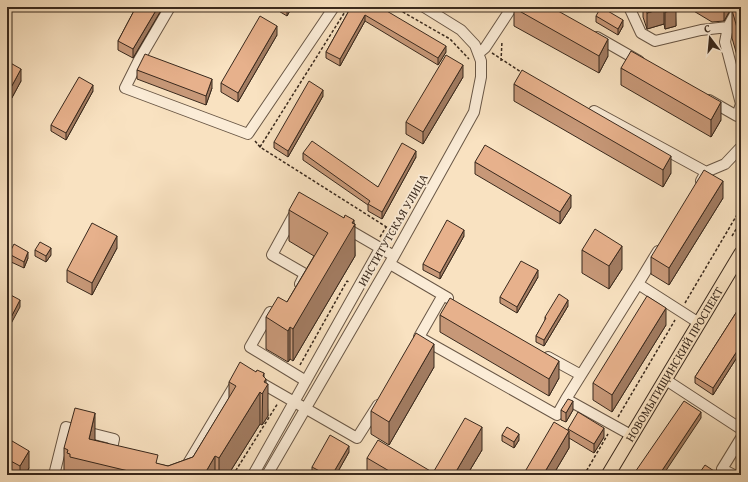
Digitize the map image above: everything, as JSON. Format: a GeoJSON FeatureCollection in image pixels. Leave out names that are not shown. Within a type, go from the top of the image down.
{"type":"FeatureCollection","features":[{"type":"Feature","properties":{"kind":"main road","name":"НОВОМЫТИЩИНСКИЙ ПРОСПЕКТ"},"geometry":{"type":"LineString","coordinates":[[608,475],[741,253]]}},
{"type":"Feature","properties":{"kind":"street"},"geometry":{"type":"LineString","coordinates":[[170,7],[139,60],[125,88],[248,134],[334,7]]}},
{"type":"Feature","properties":{"kind":"street","name":"ИНСТИТУТСКАЯ УЛИЦА"},"geometry":{"type":"LineString","coordinates":[[267,475],[392,260],[474,112],[481,77],[482,50],[461,30],[424,7]]}},
{"type":"Feature","properties":{"kind":"street"},"geometry":{"type":"LineString","coordinates":[[482,50],[512,7]]}},
{"type":"Feature","properties":{"kind":"street"},"geometry":{"type":"LineString","coordinates":[[629,7],[640,33],[655,41],[701,30],[728,27]]}},
{"type":"Feature","properties":{"kind":"street"},"geometry":{"type":"LineString","coordinates":[[703,96],[739,116],[741,104],[725,42],[728,27],[739,7]]}},
{"type":"Feature","properties":{"kind":"street"},"geometry":{"type":"LineString","coordinates":[[585,30],[647,65]]}},
{"type":"Feature","properties":{"kind":"street"},"geometry":{"type":"LineString","coordinates":[[582,105],[706,172]]}},
{"type":"Feature","properties":{"kind":"street"},"geometry":{"type":"LineString","coordinates":[[694,192],[706,172],[725,164],[741,147]]}},
{"type":"Feature","properties":{"kind":"street"},"geometry":{"type":"LineString","coordinates":[[294,293],[305,274],[272,255],[301,202]]}},
{"type":"Feature","properties":{"kind":"street"},"geometry":{"type":"LineString","coordinates":[[335,222],[378,246],[392,260],[457,303]]}},
{"type":"Feature","properties":{"kind":"street"},"geometry":{"type":"LineString","coordinates":[[444,295],[417,340],[557,415],[662,245]]}},
{"type":"Feature","properties":{"kind":"street"},"geometry":{"type":"LineString","coordinates":[[253,475],[306,381],[378,246]]}},
{"type":"Feature","properties":{"kind":"street"},"geometry":{"type":"LineString","coordinates":[[638,284],[699,323]]}},
{"type":"Feature","properties":{"kind":"street"},"geometry":{"type":"LineString","coordinates":[[284,312],[280,318],[270,312],[250,347],[306,381]]}},
{"type":"Feature","properties":{"kind":"street"},"geometry":{"type":"LineString","coordinates":[[537,350],[581,375]]}},
{"type":"Feature","properties":{"kind":"street"},"geometry":{"type":"LineString","coordinates":[[172,471],[187,466],[246,374],[358,438],[382,398]]}},
{"type":"Feature","properties":{"kind":"street"},"geometry":{"type":"LineString","coordinates":[[666,380],[741,429]]}},
{"type":"Feature","properties":{"kind":"street"},"geometry":{"type":"LineString","coordinates":[[566,399],[631,435]]}},
{"type":"Feature","properties":{"kind":"street"},"geometry":{"type":"LineString","coordinates":[[54,475],[66,427],[114,439],[110,458],[118,460]]}},
{"type":"Feature","properties":{"kind":"street"},"geometry":{"type":"LineString","coordinates":[[734,475],[722,469],[741,438]]}},
{"type":"Feature","properties":{"kind":"path"},"geometry":{"type":"LineString","coordinates":[[260,147],[348,7]]}},
{"type":"Feature","properties":{"kind":"path"},"geometry":{"type":"LineString","coordinates":[[394,7],[450,39],[471,61]]}},
{"type":"Feature","properties":{"kind":"path"},"geometry":{"type":"LineString","coordinates":[[482,50],[527,75]]}},
{"type":"Feature","properties":{"kind":"path"},"geometry":{"type":"LineString","coordinates":[[248,134],[260,147],[404,238]]}},
{"type":"Feature","properties":{"kind":"path"},"geometry":{"type":"LineString","coordinates":[[584,475],[741,208]]}},
{"type":"Feature","properties":{"kind":"path"},"geometry":{"type":"LineString","coordinates":[[732,236],[741,221]]}},
{"type":"Feature","properties":{"kind":"path"},"geometry":{"type":"LineString","coordinates":[[378,246],[386,227]]}},
{"type":"Feature","properties":{"kind":"path"},"geometry":{"type":"LineString","coordinates":[[730,228],[735,231]]}},
{"type":"Feature","properties":{"kind":"path"},"geometry":{"type":"LineString","coordinates":[[295,374],[347,281],[354,286]]}},
{"type":"Feature","properties":{"kind":"path"},"geometry":{"type":"LineString","coordinates":[[233,475],[283,396]]}},
{"type":"Feature","properties":{"kind":"building"},"geometry":{"type":"Polygon","coordinates":[[[136,7],[158,7],[133,49],[118,41],[136,7]]]}},
{"type":"Feature","properties":{"kind":"building"},"geometry":{"type":"Polygon","coordinates":[[[351,7],[380,7],[446,46],[438,58],[365,15],[340,59],[326,52],[351,7]]]}},
{"type":"Feature","properties":{"kind":"building"},"geometry":{"type":"Polygon","coordinates":[[[551,7],[608,39],[599,56],[514,8],[551,7]]]}},
{"type":"Feature","properties":{"kind":"building"},"geometry":{"type":"Polygon","coordinates":[[[601,7],[623,20],[618,29],[596,16],[601,7]]]}},
{"type":"Feature","properties":{"kind":"building"},"geometry":{"type":"Polygon","coordinates":[[[645,7],[675,7],[676,10],[665,12],[664,8],[647,13],[645,7]]]}},
{"type":"Feature","properties":{"kind":"building"},"geometry":{"type":"Polygon","coordinates":[[[741,7],[741,42],[732,10],[741,7]]]}},
{"type":"Feature","properties":{"kind":"building"},"geometry":{"type":"Polygon","coordinates":[[[260,16],[277,26],[238,93],[221,83],[260,16]]]}},
{"type":"Feature","properties":{"kind":"building"},"geometry":{"type":"Polygon","coordinates":[[[631,51],[721,102],[711,120],[621,68],[631,51]]]}},
{"type":"Feature","properties":{"kind":"building"},"geometry":{"type":"Polygon","coordinates":[[[145,54],[212,79],[206,96],[137,70],[145,54]]]}},
{"type":"Feature","properties":{"kind":"building"},"geometry":{"type":"Polygon","coordinates":[[[446,55],[463,65],[423,132],[406,122],[446,55]]]}},
{"type":"Feature","properties":{"kind":"building"},"geometry":{"type":"Polygon","coordinates":[[[7,61],[21,69],[8,93],[7,92],[7,61]]]}},
{"type":"Feature","properties":{"kind":"building"},"geometry":{"type":"Polygon","coordinates":[[[522,70],[671,156],[663,170],[514,84],[522,70]]]}},
{"type":"Feature","properties":{"kind":"building"},"geometry":{"type":"Polygon","coordinates":[[[79,77],[93,85],[66,133],[51,125],[79,77]]]}},
{"type":"Feature","properties":{"kind":"building"},"geometry":{"type":"Polygon","coordinates":[[[309,81],[323,90],[288,151],[274,142],[309,81]]]}},
{"type":"Feature","properties":{"kind":"building"},"geometry":{"type":"Polygon","coordinates":[[[312,141],[378,187],[402,143],[416,151],[382,212],[368,204],[370,201],[303,153],[312,141]]]}},
{"type":"Feature","properties":{"kind":"building"},"geometry":{"type":"Polygon","coordinates":[[[485,145],[571,195],[560,212],[475,162],[485,145]]]}},
{"type":"Feature","properties":{"kind":"building"},"geometry":{"type":"Polygon","coordinates":[[[704,170],[723,181],[669,268],[651,257],[704,170]]]}},
{"type":"Feature","properties":{"kind":"building"},"geometry":{"type":"Polygon","coordinates":[[[299,192],[344,218],[345,215],[354,220],[352,223],[355,224],[293,329],[290,327],[288,331],[266,317],[278,297],[287,302],[328,233],[289,210],[299,192]]]}},
{"type":"Feature","properties":{"kind":"building"},"geometry":{"type":"Polygon","coordinates":[[[447,220],[464,230],[440,273],[423,264],[447,220]]]}},
{"type":"Feature","properties":{"kind":"building"},"geometry":{"type":"Polygon","coordinates":[[[92,223],[117,236],[92,283],[67,270],[92,223]]]}},
{"type":"Feature","properties":{"kind":"building"},"geometry":{"type":"Polygon","coordinates":[[[595,229],[622,246],[609,266],[582,250],[595,229]]]}},
{"type":"Feature","properties":{"kind":"building"},"geometry":{"type":"Polygon","coordinates":[[[40,242],[51,248],[46,256],[35,250],[40,242]]]}},
{"type":"Feature","properties":{"kind":"building"},"geometry":{"type":"Polygon","coordinates":[[[14,244],[28,252],[24,262],[9,254],[14,244]]]}},
{"type":"Feature","properties":{"kind":"building"},"geometry":{"type":"Polygon","coordinates":[[[521,261],[538,270],[517,307],[500,297],[521,261]]]}},
{"type":"Feature","properties":{"kind":"building"},"geometry":{"type":"Polygon","coordinates":[[[7,293],[20,300],[7,325],[7,293]]]}},
{"type":"Feature","properties":{"kind":"building"},"geometry":{"type":"Polygon","coordinates":[[[559,294],[568,300],[544,340],[536,336],[546,318],[545,317],[559,294]]]}},
{"type":"Feature","properties":{"kind":"building"},"geometry":{"type":"Polygon","coordinates":[[[647,296],[666,308],[612,395],[593,383],[647,296]]]}},
{"type":"Feature","properties":{"kind":"building"},"geometry":{"type":"Polygon","coordinates":[[[450,298],[559,361],[549,379],[440,315],[450,298]]]}},
{"type":"Feature","properties":{"kind":"building"},"geometry":{"type":"Polygon","coordinates":[[[741,305],[741,345],[713,388],[695,377],[741,305]]]}},
{"type":"Feature","properties":{"kind":"building"},"geometry":{"type":"Polygon","coordinates":[[[416,333],[434,344],[389,422],[371,411],[416,333]]]}},
{"type":"Feature","properties":{"kind":"building"},"geometry":{"type":"Polygon","coordinates":[[[240,362],[256,372],[257,370],[264,373],[263,376],[266,379],[264,382],[268,384],[262,394],[260,392],[219,458],[215,456],[204,475],[145,475],[70,457],[70,454],[67,453],[68,450],[64,448],[75,408],[95,413],[89,439],[158,455],[156,463],[168,466],[193,457],[236,386],[229,382],[240,362]]]}},
{"type":"Feature","properties":{"kind":"building"},"geometry":{"type":"Polygon","coordinates":[[[568,399],[573,401],[566,413],[561,410],[568,399]]]}},
{"type":"Feature","properties":{"kind":"building"},"geometry":{"type":"Polygon","coordinates":[[[684,401],[701,412],[659,475],[633,475],[684,401]]]}},
{"type":"Feature","properties":{"kind":"building"},"geometry":{"type":"Polygon","coordinates":[[[578,412],[604,428],[594,444],[568,429],[578,412]]]}},
{"type":"Feature","properties":{"kind":"building"},"geometry":{"type":"Polygon","coordinates":[[[465,418],[482,427],[454,475],[440,475],[434,471],[465,418]]]}},
{"type":"Feature","properties":{"kind":"building"},"geometry":{"type":"Polygon","coordinates":[[[554,422],[569,431],[543,475],[523,475],[554,422]]]}},
{"type":"Feature","properties":{"kind":"building"},"geometry":{"type":"Polygon","coordinates":[[[507,427],[519,434],[514,442],[502,435],[507,427]]]}},
{"type":"Feature","properties":{"kind":"building"},"geometry":{"type":"Polygon","coordinates":[[[330,435],[349,446],[332,475],[327,475],[312,467],[330,435]]]}},
{"type":"Feature","properties":{"kind":"building"},"geometry":{"type":"Polygon","coordinates":[[[7,438],[29,451],[20,466],[7,459],[7,438]]]}},
{"type":"Feature","properties":{"kind":"building"},"geometry":{"type":"Polygon","coordinates":[[[378,440],[432,472],[431,475],[396,475],[367,458],[378,440]]]}},
{"type":"Feature","properties":{"kind":"building"},"geometry":{"type":"Polygon","coordinates":[[[705,465],[720,475],[698,475],[705,465]]]}}]}
